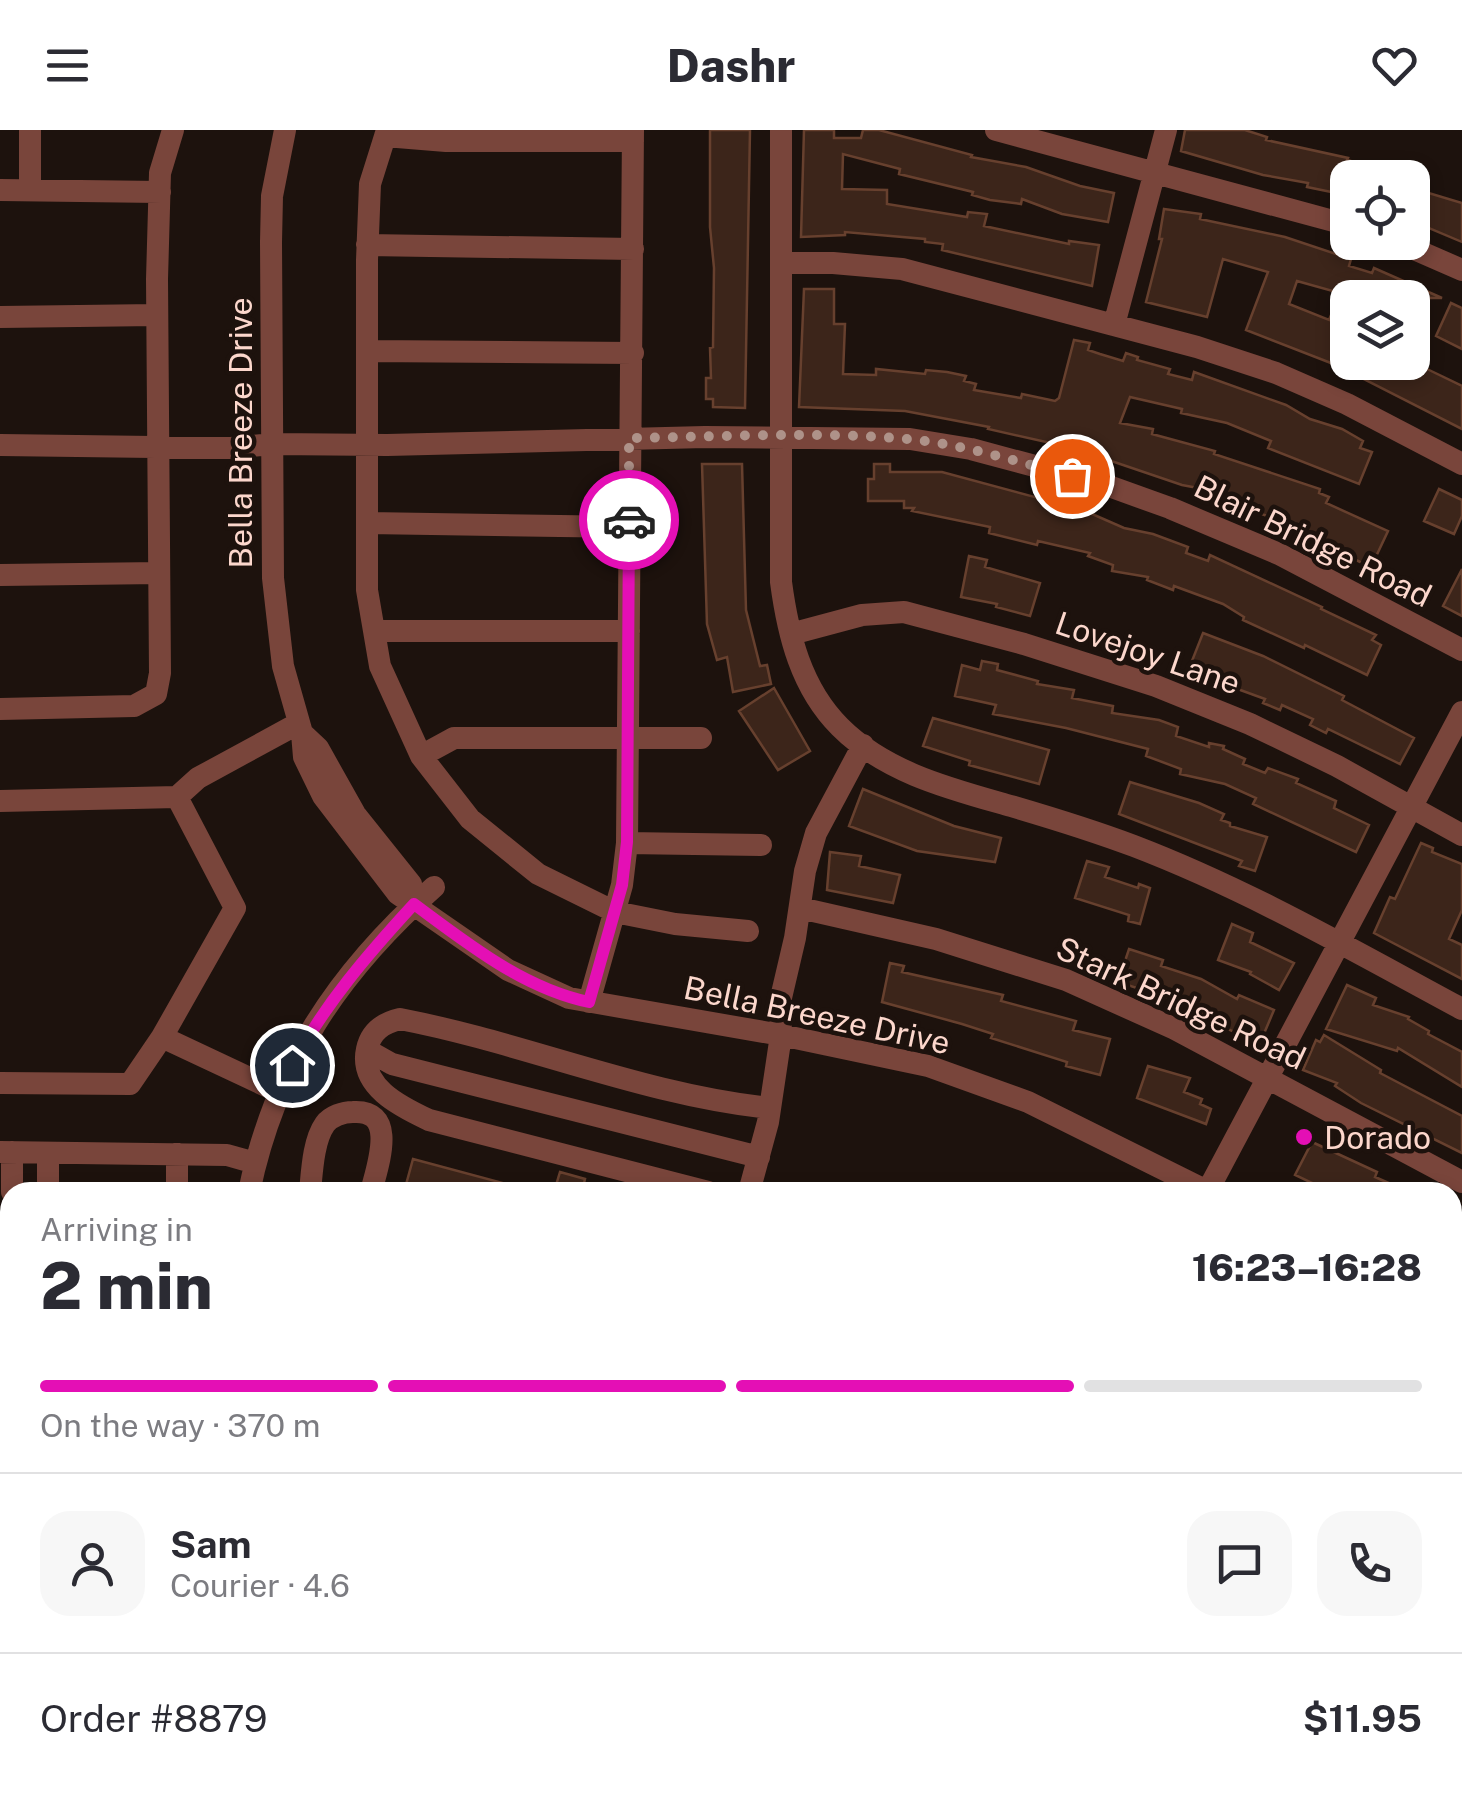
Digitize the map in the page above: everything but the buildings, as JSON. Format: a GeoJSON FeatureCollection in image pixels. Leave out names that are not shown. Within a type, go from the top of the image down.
{"type":"FeatureCollection","features":[{"type":"Feature","properties":{"kind":"street"},"geometry":{"type":"LineString","coordinates":[[30,130],[30,190]]}},
{"type":"Feature","properties":{"kind":"street"},"geometry":{"type":"LineString","coordinates":[[0,709],[134,706],[156,694],[160,673],[156,315],[160,173],[172,130]]}},
{"type":"Feature","properties":{"kind":"street","name":"Bella Breeze Drive"},"geometry":{"type":"LineString","coordinates":[[286,130],[271,216],[274,612],[283,666],[301,728],[318,748],[355,814],[411,884],[414,904],[508,970],[568,998],[781,1035],[928,1066],[1028,1102],[1188,1182]]}},
{"type":"Feature","properties":{"kind":"street"},"geometry":{"type":"LineString","coordinates":[[781,130],[781,582],[790,634],[818,702],[842,730],[863,745],[887,762],[935,785],[1133,846],[1258,898],[1462,1008]]}},
{"type":"Feature","properties":{"kind":"street"},"geometry":{"type":"LineString","coordinates":[[996,130],[1330,220]]}},
{"type":"Feature","properties":{"kind":"street"},"geometry":{"type":"LineString","coordinates":[[1114,325],[1166,130]]}},
{"type":"Feature","properties":{"kind":"street"},"geometry":{"type":"LineString","coordinates":[[589,1002],[614,912],[622,885],[627,842],[634,135],[446,142],[386,133],[370,184],[368,245],[366,590],[380,666],[421,756],[470,819],[538,874],[614,912],[748,932]]}},
{"type":"Feature","properties":{"kind":"street"},"geometry":{"type":"LineString","coordinates":[[0,190],[160,192]]}},
{"type":"Feature","properties":{"kind":"street"},"geometry":{"type":"LineString","coordinates":[[368,245],[634,249]]}},
{"type":"Feature","properties":{"kind":"street"},"geometry":{"type":"LineString","coordinates":[[1430,256],[1462,270]]}},
{"type":"Feature","properties":{"kind":"street"},"geometry":{"type":"LineString","coordinates":[[781,263],[902,269],[1114,325],[1276,373],[1347,404],[1462,464]]}},
{"type":"Feature","properties":{"kind":"street"},"geometry":{"type":"LineString","coordinates":[[0,317],[156,315]]}},
{"type":"Feature","properties":{"kind":"street"},"geometry":{"type":"LineString","coordinates":[[368,351],[633,353]]}},
{"type":"Feature","properties":{"kind":"street","name":"Blair Bridge Road"},"geometry":{"type":"LineString","coordinates":[[0,446],[231,448],[629,438],[910,440],[971,449],[1106,484],[1279,554],[1462,650]]}},
{"type":"Feature","properties":{"kind":"street"},"geometry":{"type":"LineString","coordinates":[[368,523],[629,526]]}},
{"type":"Feature","properties":{"kind":"street"},"geometry":{"type":"LineString","coordinates":[[0,575],[159,573]]}},
{"type":"Feature","properties":{"kind":"street","name":"Lovejoy Lane"},"geometry":{"type":"LineString","coordinates":[[790,634],[862,615],[904,612],[946,621],[1156,686],[1250,724],[1462,836]]}},
{"type":"Feature","properties":{"kind":"street"},"geometry":{"type":"LineString","coordinates":[[374,631],[628,631]]}},
{"type":"Feature","properties":{"kind":"street"},"geometry":{"type":"LineString","coordinates":[[1213,1182],[1462,712]]}},
{"type":"Feature","properties":{"kind":"street"},"geometry":{"type":"LineString","coordinates":[[0,801],[177,797],[198,778],[301,728]]}},
{"type":"Feature","properties":{"kind":"street"},"geometry":{"type":"LineString","coordinates":[[421,756],[454,738],[701,738]]}},
{"type":"Feature","properties":{"kind":"street"},"geometry":{"type":"LineString","coordinates":[[752,1182],[770,1108],[781,1035],[780,1002],[816,833],[863,745]]}},
{"type":"Feature","properties":{"kind":"street"},"geometry":{"type":"LineString","coordinates":[[0,1083],[130,1084],[162,1037],[234,908],[177,797]]}},
{"type":"Feature","properties":{"kind":"street"},"geometry":{"type":"LineString","coordinates":[[627,842],[762,845]]}},
{"type":"Feature","properties":{"kind":"street"},"geometry":{"type":"LineString","coordinates":[[252,1182],[278,1092],[316,1021],[346,980],[434,886]]}},
{"type":"Feature","properties":{"kind":"street","name":"Stark Bridge Road"},"geometry":{"type":"LineString","coordinates":[[800,908],[936,939],[1066,980],[1175,1029],[1462,1182]]}},
{"type":"Feature","properties":{"kind":"street"},"geometry":{"type":"LineString","coordinates":[[669,1182],[429,1120],[397,1103],[370,1081],[365,1070],[369,1040],[378,1027],[400,1019],[643,1083],[770,1108]]}},
{"type":"Feature","properties":{"kind":"street"},"geometry":{"type":"LineString","coordinates":[[162,1037],[278,1092]]}},
{"type":"Feature","properties":{"kind":"street"},"geometry":{"type":"LineString","coordinates":[[366,1050],[392,1064],[759,1157]]}},
{"type":"Feature","properties":{"kind":"street"},"geometry":{"type":"LineString","coordinates":[[312,1182],[325,1124],[334,1117],[359,1111],[377,1120],[382,1129],[374,1182]]}},
{"type":"Feature","properties":{"kind":"street"},"geometry":{"type":"LineString","coordinates":[[10,1182],[6,1152],[227,1154],[256,1164]]}},
{"type":"Feature","properties":{"kind":"street"},"geometry":{"type":"LineString","coordinates":[[48,1153],[48,1182]]}},
{"type":"Feature","properties":{"kind":"street"},"geometry":{"type":"LineString","coordinates":[[177,1182],[178,1154]]}},
{"type":"Feature","properties":{"kind":"way so far"},"geometry":{"type":"LineString","coordinates":[[629,520],[629,438],[910,440],[971,449],[1072,476]]}},
{"type":"Feature","properties":{"kind":"place","name":"Dorado"},"geometry":{"type":"Point","coordinates":[1304,1137]}},
{"type":"Feature","properties":{"kind":"route"},"geometry":{"type":"LineString","coordinates":[[292,1065],[316,1021],[346,980],[414,904],[508,970],[568,998],[589,1002],[622,885],[627,842],[629,520]]}}]}
